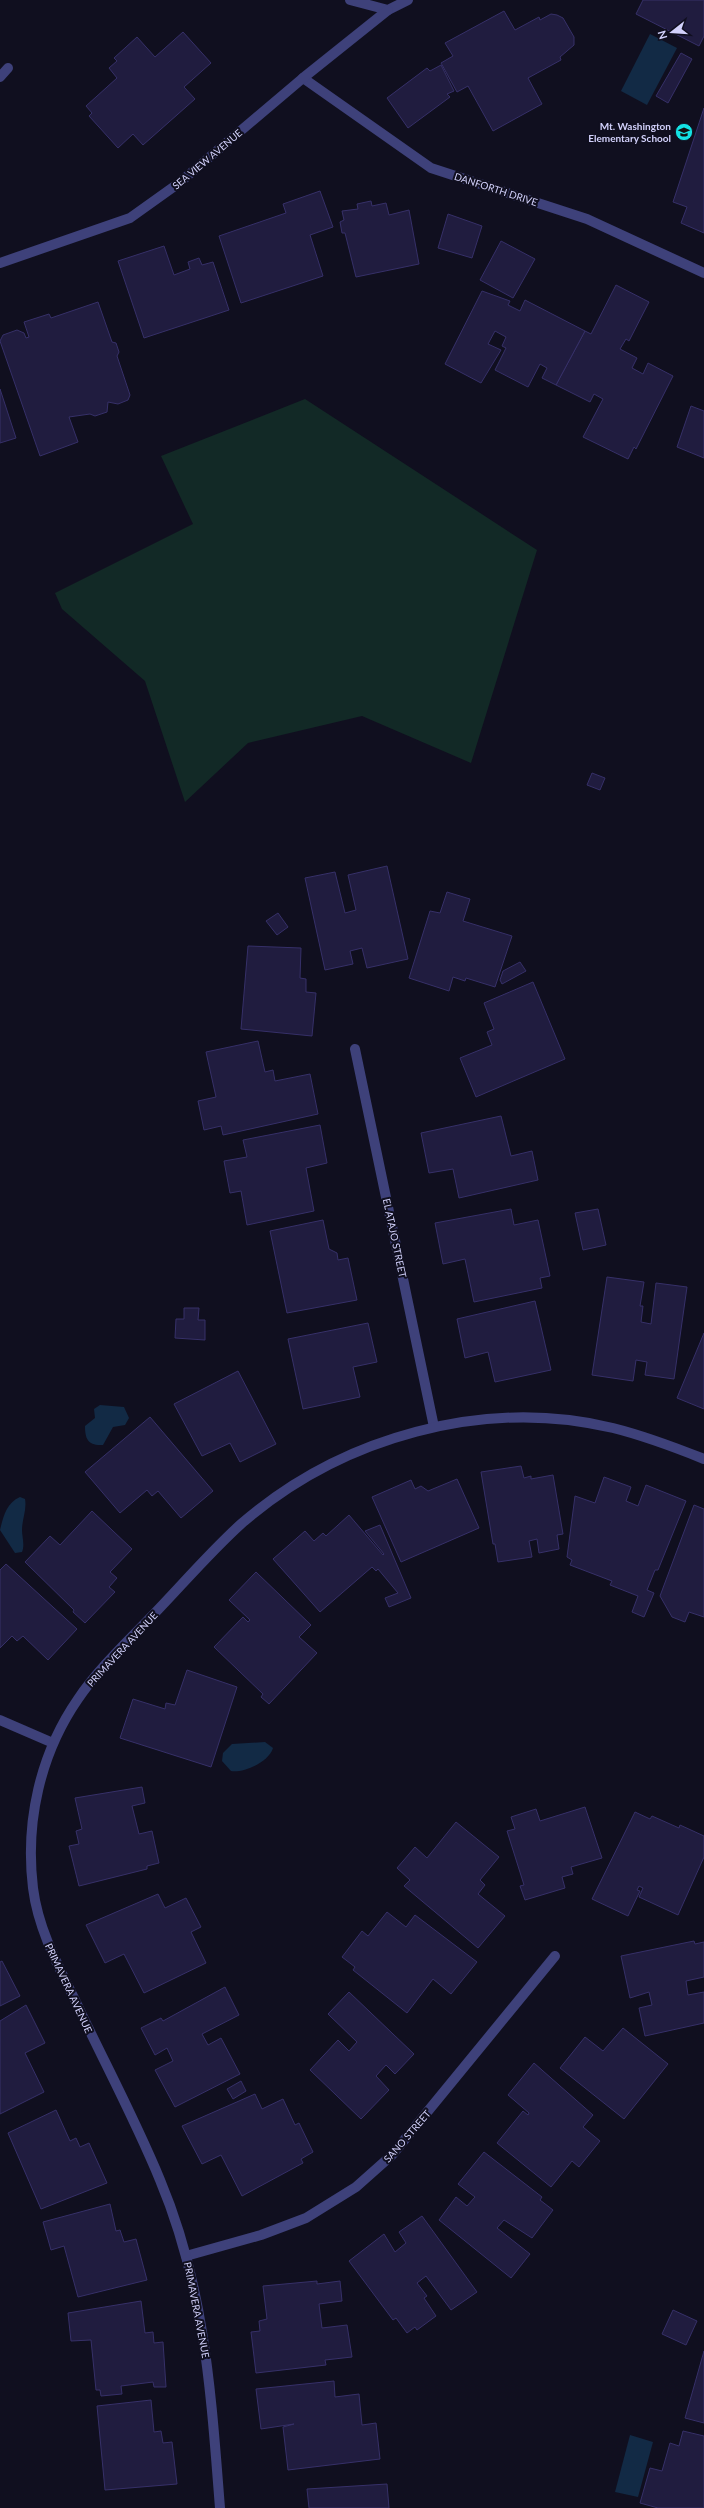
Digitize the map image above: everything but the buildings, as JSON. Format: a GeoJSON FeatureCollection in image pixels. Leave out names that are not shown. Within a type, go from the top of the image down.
{"type":"FeatureCollection","features":[{"type":"Feature","properties":{"kind":"street"},"geometry":{"type":"LineString","coordinates":[[350,0],[388,10]]}},
{"type":"Feature","properties":{"kind":"street","name":"SEA VIEW AVENUE"},"geometry":{"type":"LineString","coordinates":[[0,263],[130,218],[179,183],[303,78],[388,10],[408,0]]}},
{"type":"Feature","properties":{"kind":"street"},"geometry":{"type":"LineString","coordinates":[[0,77],[8,68]]}},
{"type":"Feature","properties":{"kind":"street","name":"DANFORTH DRIVE"},"geometry":{"type":"LineString","coordinates":[[303,78],[431,168],[587,218],[704,273]]}},
{"type":"Feature","properties":{"kind":"street","name":"EL ATAJO STREET"},"geometry":{"type":"LineString","coordinates":[[355,1049],[434,1427]]}},
{"type":"Feature","properties":{"kind":"street","name":"PRIMAVERA AVENUE"},"geometry":{"type":"LineString","coordinates":[[220,2508],[208,2361],[195,2288],[186,2256],[161,2181],[46,1941],[33,1891],[31,1838],[37,1792],[53,1743],[78,1699],[104,1666],[240,1525],[287,1488],[338,1460],[392,1438],[434,1427],[486,1419],[553,1419],[611,1428],[660,1442],[704,1459]]}},
{"type":"Feature","properties":{"kind":"street"},"geometry":{"type":"LineString","coordinates":[[0,1720],[53,1743]]}},
{"type":"Feature","properties":{"kind":"street","name":"SANO STREET"},"geometry":{"type":"LineString","coordinates":[[186,2256],[261,2235],[306,2218],[356,2187],[392,2155],[555,1956]]}},
{"type":"Feature","properties":{"kind":"green space"},"geometry":{"type":"Polygon","coordinates":[[[305,399],[537,550],[471,763],[362,716],[248,743],[185,802],[145,681],[62,609],[55,593],[193,524],[161,456],[305,399]]]}},
{"type":"Feature","properties":{"kind":"water"},"geometry":{"type":"Polygon","coordinates":[[[650,34],[677,48],[647,105],[621,91],[650,34]]]}},
{"type":"Feature","properties":{"kind":"water"},"geometry":{"type":"Polygon","coordinates":[[[100,1405],[124,1407],[129,1418],[125,1425],[113,1427],[103,1445],[94,1444],[88,1441],[85,1431],[85,1426],[95,1418],[94,1409],[100,1405]]]}},
{"type":"Feature","properties":{"kind":"water"},"geometry":{"type":"Polygon","coordinates":[[[20,1497],[25,1499],[22,1530],[23,1547],[22,1552],[15,1553],[0,1530],[8,1507],[20,1497]]]}},
{"type":"Feature","properties":{"kind":"water"},"geometry":{"type":"Polygon","coordinates":[[[265,1742],[273,1748],[271,1753],[267,1758],[255,1766],[242,1770],[231,1771],[222,1761],[223,1753],[232,1744],[265,1742]]]}},
{"type":"Feature","properties":{"kind":"water"},"geometry":{"type":"Polygon","coordinates":[[[630,2435],[653,2442],[638,2497],[615,2492],[630,2435]]]}},
{"type":"Feature","properties":{"kind":"place","name":"Mt. Washington Elementary School"},"geometry":{"type":"Point","coordinates":[684,132]}}]}
